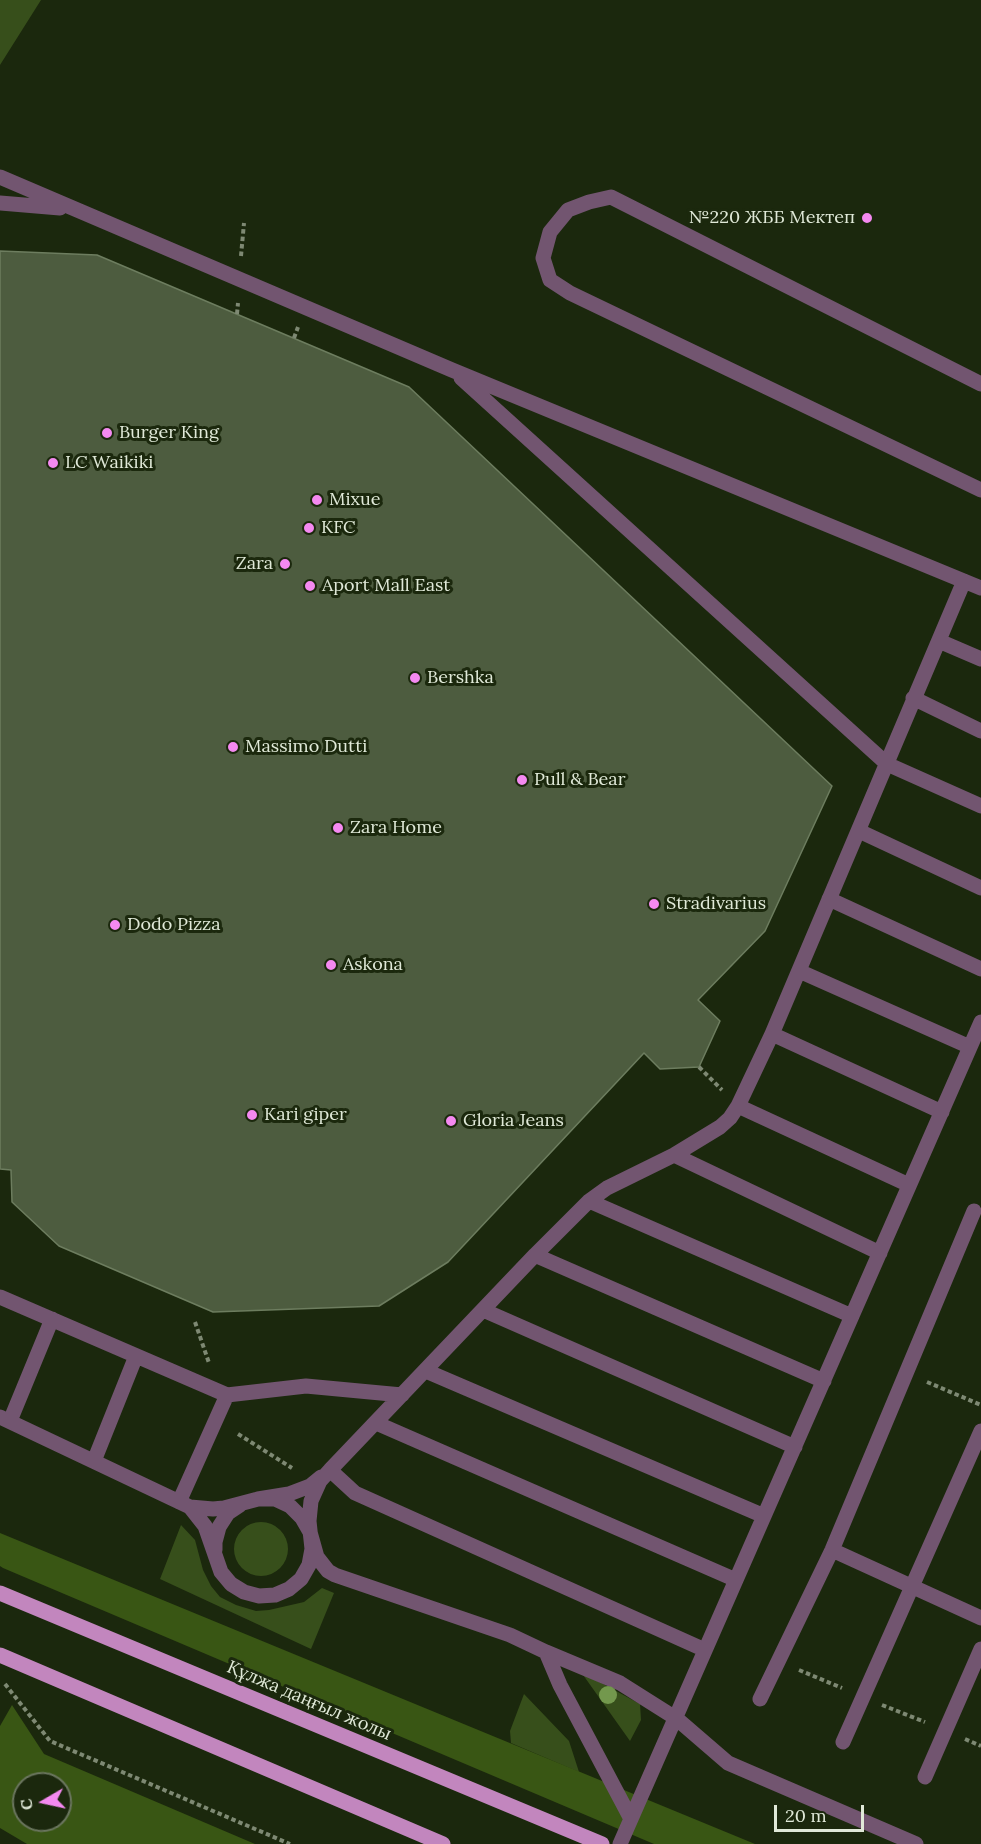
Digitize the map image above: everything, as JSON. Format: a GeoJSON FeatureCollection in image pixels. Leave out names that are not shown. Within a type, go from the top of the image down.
{"type":"FeatureCollection","features":[{"type":"Feature","properties":{"kind":"main road","name":"Құлжа даңғыл жолы"},"geometry":{"type":"LineString","coordinates":[[0,1593],[602,1844]]}},
{"type":"Feature","properties":{"kind":"main road"},"geometry":{"type":"LineString","coordinates":[[0,1655],[443,1844]]}},
{"type":"Feature","properties":{"kind":"lane"},"geometry":{"type":"LineString","coordinates":[[0,177],[452,370],[981,588]]}},
{"type":"Feature","properties":{"kind":"lane"},"geometry":{"type":"LineString","coordinates":[[981,384],[611,197],[568,210],[550,232],[543,258],[550,280],[570,293],[981,490]]}},
{"type":"Feature","properties":{"kind":"lane"},"geometry":{"type":"LineString","coordinates":[[0,203],[73,208]]}},
{"type":"Feature","properties":{"kind":"lane"},"geometry":{"type":"LineString","coordinates":[[452,370],[887,764],[981,806]]}},
{"type":"Feature","properties":{"kind":"lane"},"geometry":{"type":"LineString","coordinates":[[185,1504],[205,1526],[221,1572],[231,1584],[244,1592],[259,1596],[275,1595],[289,1589],[301,1579],[309,1565],[312,1549],[309,1521],[310,1501],[320,1481],[330,1470],[589,1201],[607,1188],[674,1155],[730,1118],[772,1034],[964,581]]}},
{"type":"Feature","properties":{"kind":"lane"},"geometry":{"type":"LineString","coordinates":[[939,641],[981,659]]}},
{"type":"Feature","properties":{"kind":"lane"},"geometry":{"type":"LineString","coordinates":[[913,698],[981,731]]}},
{"type":"Feature","properties":{"kind":"lane"},"geometry":{"type":"LineString","coordinates":[[859,831],[981,888]]}},
{"type":"Feature","properties":{"kind":"lane"},"geometry":{"type":"LineString","coordinates":[[829,898],[981,969]]}},
{"type":"Feature","properties":{"kind":"lane"},"geometry":{"type":"LineString","coordinates":[[799,971],[970,1047]]}},
{"type":"Feature","properties":{"kind":"lane"},"geometry":{"type":"LineString","coordinates":[[620,1844],[677,1719],[705,1650],[981,1022]]}},
{"type":"Feature","properties":{"kind":"lane"},"geometry":{"type":"LineString","coordinates":[[772,1034],[942,1112]]}},
{"type":"Feature","properties":{"kind":"lane"},"geometry":{"type":"LineString","coordinates":[[738,1106],[909,1185]]}},
{"type":"Feature","properties":{"kind":"lane"},"geometry":{"type":"LineString","coordinates":[[674,1155],[880,1252]]}},
{"type":"Feature","properties":{"kind":"lane"},"geometry":{"type":"LineString","coordinates":[[589,1201],[852,1316]]}},
{"type":"Feature","properties":{"kind":"lane"},"geometry":{"type":"LineString","coordinates":[[760,1699],[832,1550],[974,1211]]}},
{"type":"Feature","properties":{"kind":"lane"},"geometry":{"type":"LineString","coordinates":[[535,1255],[824,1381]]}},
{"type":"Feature","properties":{"kind":"lane"},"geometry":{"type":"LineString","coordinates":[[0,1297],[227,1395],[306,1386],[402,1395]]}},
{"type":"Feature","properties":{"kind":"lane"},"geometry":{"type":"LineString","coordinates":[[483,1310],[795,1447]]}},
{"type":"Feature","properties":{"kind":"lane"},"geometry":{"type":"LineString","coordinates":[[52,1319],[5,1419],[185,1504],[213,1509],[258,1498],[290,1494],[310,1486],[330,1470]]}},
{"type":"Feature","properties":{"kind":"lane"},"geometry":{"type":"LineString","coordinates":[[94,1461],[136,1356]]}},
{"type":"Feature","properties":{"kind":"lane"},"geometry":{"type":"LineString","coordinates":[[426,1371],[764,1516]]}},
{"type":"Feature","properties":{"kind":"lane"},"geometry":{"type":"LineString","coordinates":[[185,1504],[227,1395]]}},
{"type":"Feature","properties":{"kind":"lane"},"geometry":{"type":"LineString","coordinates":[[376,1423],[736,1580]]}},
{"type":"Feature","properties":{"kind":"lane"},"geometry":{"type":"LineString","coordinates":[[843,1742],[981,1431]]}},
{"type":"Feature","properties":{"kind":"lane"},"geometry":{"type":"LineString","coordinates":[[330,1470],[355,1493],[705,1650]]}},
{"type":"Feature","properties":{"kind":"lane"},"geometry":{"type":"LineString","coordinates":[[258,1498],[274,1499],[290,1506],[302,1518],[310,1532],[317,1557],[335,1575],[510,1635],[620,1683],[677,1719],[728,1763],[916,1844]]}},
{"type":"Feature","properties":{"kind":"lane"},"geometry":{"type":"LineString","coordinates":[[216,1558],[215,1542],[219,1527],[228,1513],[242,1503]]}},
{"type":"Feature","properties":{"kind":"lane"},"geometry":{"type":"LineString","coordinates":[[832,1550],[981,1618]]}},
{"type":"Feature","properties":{"kind":"lane"},"geometry":{"type":"LineString","coordinates":[[925,1777],[981,1649]]}},
{"type":"Feature","properties":{"kind":"lane"},"geometry":{"type":"LineString","coordinates":[[546,1652],[560,1684],[631,1819]]}},
{"type":"Feature","properties":{"kind":"path"},"geometry":{"type":"LineString","coordinates":[[699,1067],[738,1106]]}},
{"type":"Feature","properties":{"kind":"path"},"geometry":{"type":"LineString","coordinates":[[195,1322],[212,1370]]}},
{"type":"Feature","properties":{"kind":"path"},"geometry":{"type":"LineString","coordinates":[[906,1373],[981,1405]]}},
{"type":"Feature","properties":{"kind":"path"},"geometry":{"type":"LineString","coordinates":[[238,1434],[298,1471]]}},
{"type":"Feature","properties":{"kind":"path"},"geometry":{"type":"LineString","coordinates":[[2,1680],[50,1741],[290,1844]]}},
{"type":"Feature","properties":{"kind":"green space"},"geometry":{"type":"Polygon","coordinates":[[[0,0],[41,0],[0,65],[0,0]]]}},
{"type":"Feature","properties":{"kind":"green space"},"geometry":{"type":"Polygon","coordinates":[[[261,1522],[271,1524],[280,1530],[286,1539],[288,1549],[286,1559],[280,1568],[271,1574],[261,1576],[251,1574],[242,1568],[236,1559],[234,1549],[236,1539],[242,1530],[251,1524],[261,1522]]]}},
{"type":"Feature","properties":{"kind":"green space"},"geometry":{"type":"Polygon","coordinates":[[[181,1525],[195,1540],[203,1570],[211,1586],[220,1597],[236,1605],[256,1611],[269,1610],[304,1602],[322,1588],[334,1593],[311,1649],[160,1579],[181,1525]]]}},
{"type":"Feature","properties":{"kind":"green space"},"geometry":{"type":"Polygon","coordinates":[[[0,1533],[755,1844],[654,1844],[3,1568],[0,1566],[0,1533]]]}},
{"type":"Feature","properties":{"kind":"green space"},"geometry":{"type":"Polygon","coordinates":[[[581,1672],[640,1704],[641,1720],[630,1741],[581,1672]]]}},
{"type":"Feature","properties":{"kind":"green space"},"geometry":{"type":"Polygon","coordinates":[[[524,1694],[569,1741],[579,1772],[511,1743],[510,1731],[524,1694]]]}},
{"type":"Feature","properties":{"kind":"green space"},"geometry":{"type":"Polygon","coordinates":[[[12,1705],[44,1754],[255,1844],[27,1844],[0,1828],[0,1726],[12,1705]]]}},
{"type":"Feature","properties":{"kind":"building","name":"Aport Mall East"},"geometry":{"type":"Polygon","coordinates":[[[0,251],[97,255],[409,387],[832,786],[765,931],[698,1000],[720,1021],[699,1067],[660,1069],[644,1053],[448,1262],[379,1306],[213,1312],[59,1246],[12,1202],[11,1170],[0,1169],[0,251]]]}},
{"type":"Feature","properties":{"kind":"place","name":"№220 ЖББ Мектеп"},"geometry":{"type":"Point","coordinates":[867,218]}},
{"type":"Feature","properties":{"kind":"place","name":"Burger King"},"geometry":{"type":"Point","coordinates":[107,433]}},
{"type":"Feature","properties":{"kind":"place","name":"LC Waikiki"},"geometry":{"type":"Point","coordinates":[53,463]}},
{"type":"Feature","properties":{"kind":"place","name":"Mixue"},"geometry":{"type":"Point","coordinates":[317,500]}},
{"type":"Feature","properties":{"kind":"place","name":"KFC"},"geometry":{"type":"Point","coordinates":[309,528]}},
{"type":"Feature","properties":{"kind":"place","name":"Zara"},"geometry":{"type":"Point","coordinates":[285,564]}},
{"type":"Feature","properties":{"kind":"place","name":"Aport Mall East"},"geometry":{"type":"Point","coordinates":[310,586]}},
{"type":"Feature","properties":{"kind":"place","name":"Bershka"},"geometry":{"type":"Point","coordinates":[415,678]}},
{"type":"Feature","properties":{"kind":"place","name":"Massimo Dutti"},"geometry":{"type":"Point","coordinates":[233,747]}},
{"type":"Feature","properties":{"kind":"place","name":"Pull & Bear"},"geometry":{"type":"Point","coordinates":[522,780]}},
{"type":"Feature","properties":{"kind":"place","name":"Zara Home"},"geometry":{"type":"Point","coordinates":[338,828]}},
{"type":"Feature","properties":{"kind":"place","name":"Stradivarius"},"geometry":{"type":"Point","coordinates":[654,904]}},
{"type":"Feature","properties":{"kind":"place","name":"Dodo Pizza"},"geometry":{"type":"Point","coordinates":[115,925]}},
{"type":"Feature","properties":{"kind":"place","name":"Askona"},"geometry":{"type":"Point","coordinates":[331,965]}},
{"type":"Feature","properties":{"kind":"place","name":"Kari giper"},"geometry":{"type":"Point","coordinates":[252,1115]}},
{"type":"Feature","properties":{"kind":"place","name":"Gloria Jeans"},"geometry":{"type":"Point","coordinates":[451,1121]}}]}
